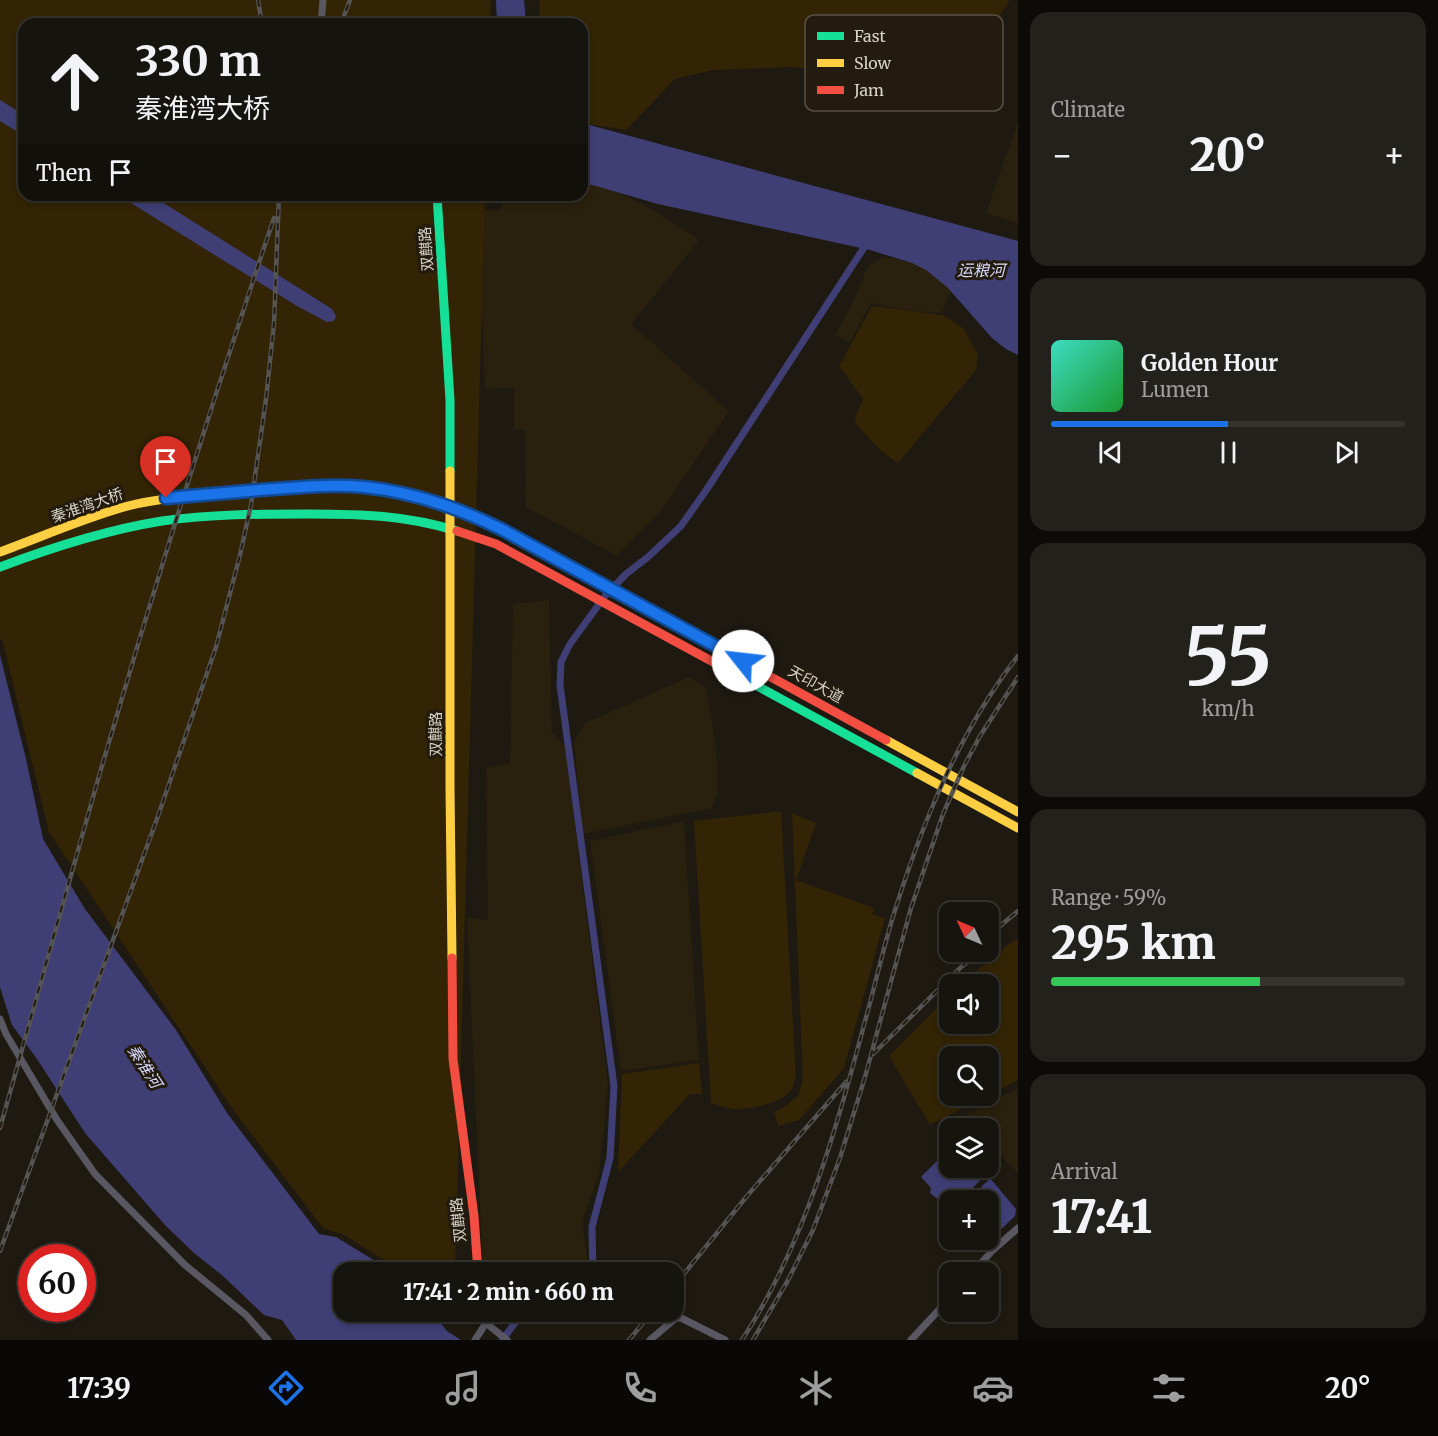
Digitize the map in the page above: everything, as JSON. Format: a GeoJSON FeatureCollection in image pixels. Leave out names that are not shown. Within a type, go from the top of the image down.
{"type":"FeatureCollection","features":[{"type":"Feature","properties":{"kind":"main road","name":"双麒路"},"geometry":{"type":"LineString","coordinates":[[437,201],[450,400],[453,1059],[474,1216],[477,1262]]}},
{"type":"Feature","properties":{"kind":"main road","name":"秦淮湾大桥"},"geometry":{"type":"LineString","coordinates":[[0,552],[111,511],[140,503],[166,498],[300,487],[341,486],[386,490],[425,499],[471,514]]}},
{"type":"Feature","properties":{"kind":"main road","name":"秦淮湾大桥"},"geometry":{"type":"LineString","coordinates":[[0,567],[64,544],[119,530],[209,516],[263,513],[377,515],[424,522],[471,534]]}},
{"type":"Feature","properties":{"kind":"main road","name":"天印大道"},"geometry":{"type":"LineString","coordinates":[[471,514],[1018,812]]}},
{"type":"Feature","properties":{"kind":"main road","name":"天印大道"},"geometry":{"type":"LineString","coordinates":[[471,534],[496,544],[1018,828]]}},
{"type":"Feature","properties":{"kind":"street"},"geometry":{"type":"LineString","coordinates":[[322,18],[323,0]]}},
{"type":"Feature","properties":{"kind":"street"},"geometry":{"type":"LineString","coordinates":[[0,1018],[6,1034],[57,1120],[95,1174],[185,1265],[246,1315],[268,1340]]}},
{"type":"Feature","properties":{"kind":"street"},"geometry":{"type":"LineString","coordinates":[[982,1262],[1018,1228]]}},
{"type":"Feature","properties":{"kind":"street"},"geometry":{"type":"LineString","coordinates":[[911,1340],[939,1310]]}},
{"type":"Feature","properties":{"kind":"street"},"geometry":{"type":"LineString","coordinates":[[650,1340],[676,1318],[681,1318],[725,1340]]}},
{"type":"Feature","properties":{"kind":"street"},"geometry":{"type":"LineString","coordinates":[[475,1340],[486,1323],[507,1340]]}},
{"type":"Feature","properties":{"kind":"shaded area"},"geometry":{"type":"Polygon","coordinates":[[[0,0],[491,0],[490,18],[18,18],[18,201],[485,201],[455,1262],[388,1262],[344,1235],[323,1228],[234,1111],[49,832],[0,638],[0,0]]]}},
{"type":"Feature","properties":{"kind":"shaded area"},"geometry":{"type":"Polygon","coordinates":[[[539,0],[1010,0],[1000,15],[805,15],[805,68],[713,70],[675,79],[626,130],[588,124],[588,18],[540,18],[539,0]]]}},
{"type":"Feature","properties":{"kind":"shaded area"},"geometry":{"type":"Polygon","coordinates":[[[1018,121],[1018,224],[986,213],[1018,121]]]}},
{"type":"Feature","properties":{"kind":"shaded area"},"geometry":{"type":"Polygon","coordinates":[[[588,179],[645,205],[696,237],[698,242],[631,324],[729,411],[662,510],[617,556],[526,507],[525,430],[514,429],[514,388],[485,389],[480,266],[464,211],[501,210],[502,201],[588,201],[588,179]]]}},
{"type":"Feature","properties":{"kind":"shaded area"},"geometry":{"type":"Polygon","coordinates":[[[884,257],[917,263],[951,288],[942,313],[911,311],[871,303],[850,342],[835,335],[853,302],[868,266],[884,257]]]}},
{"type":"Feature","properties":{"kind":"shaded area"},"geometry":{"type":"Polygon","coordinates":[[[872,306],[943,315],[963,328],[978,355],[976,370],[898,463],[881,451],[855,423],[863,399],[839,366],[872,306]]]}},
{"type":"Feature","properties":{"kind":"shaded area"},"geometry":{"type":"Polygon","coordinates":[[[549,600],[552,732],[565,746],[608,1085],[599,1175],[582,1221],[588,1262],[483,1262],[467,918],[488,920],[486,767],[510,764],[513,604],[549,600]]]}},
{"type":"Feature","properties":{"kind":"shaded area"},"geometry":{"type":"Polygon","coordinates":[[[689,677],[706,687],[718,775],[717,794],[712,808],[583,834],[574,742],[585,723],[689,677]]]}},
{"type":"Feature","properties":{"kind":"shaded area"},"geometry":{"type":"Polygon","coordinates":[[[781,811],[796,1076],[792,1089],[780,1099],[756,1107],[728,1108],[711,1103],[694,821],[781,811]]]}},
{"type":"Feature","properties":{"kind":"shaded area"},"geometry":{"type":"Polygon","coordinates":[[[792,813],[816,823],[796,880],[874,908],[872,914],[885,918],[844,1068],[799,1120],[778,1126],[774,1112],[799,1095],[803,1079],[792,813]]]}},
{"type":"Feature","properties":{"kind":"shaded area"},"geometry":{"type":"Polygon","coordinates":[[[684,821],[699,1060],[621,1071],[590,841],[684,821]]]}},
{"type":"Feature","properties":{"kind":"shaded area"},"geometry":{"type":"Polygon","coordinates":[[[1018,938],[1018,1080],[999,1090],[999,1046],[939,1046],[939,1106],[967,1106],[944,1118],[939,1118],[939,1120],[930,1125],[889,1056],[939,1006],[939,1034],[999,1034],[999,974],[974,974],[988,962],[999,962],[999,952],[1018,938]]]}},
{"type":"Feature","properties":{"kind":"shaded area"},"geometry":{"type":"Polygon","coordinates":[[[699,1063],[702,1094],[690,1094],[618,1172],[622,1074],[699,1063]]]}},
{"type":"Feature","properties":{"kind":"shaded area"},"geometry":{"type":"Polygon","coordinates":[[[1018,1088],[1018,1173],[999,1155],[999,1118],[960,1118],[983,1106],[999,1106],[999,1098],[1018,1088]]]}},
{"type":"Feature","properties":{"kind":"water"},"geometry":{"type":"Polygon","coordinates":[[[496,0],[524,0],[526,18],[497,18],[496,0]]]}},
{"type":"Feature","properties":{"kind":"water"},"geometry":{"type":"Polygon","coordinates":[[[0,100],[18,111],[18,132],[0,121],[0,100]]]}},
{"type":"Feature","properties":{"kind":"water","name":"运粮河"},"geometry":{"type":"Polygon","coordinates":[[[588,125],[1018,241],[1018,355],[992,338],[947,287],[926,270],[912,263],[870,250],[658,204],[588,184],[588,125]]]}},
{"type":"Feature","properties":{"kind":"water"},"geometry":{"type":"Polygon","coordinates":[[[128,201],[161,201],[332,309],[336,316],[334,321],[327,322],[297,306],[128,201]]]}},
{"type":"Feature","properties":{"kind":"water","name":"秦淮河"},"geometry":{"type":"Polygon","coordinates":[[[0,655],[43,839],[85,909],[176,1030],[227,1113],[319,1234],[336,1237],[377,1262],[333,1262],[333,1322],[440,1322],[447,1331],[461,1340],[296,1340],[282,1320],[264,1315],[165,1225],[85,1133],[12,1025],[0,987],[0,655]]]}},
{"type":"Feature","properties":{"kind":"water"},"geometry":{"type":"Polygon","coordinates":[[[939,1159],[939,1178],[982,1178],[971,1190],[939,1190],[939,1200],[930,1193],[931,1188],[921,1177],[939,1159]]]}},
{"type":"Feature","properties":{"kind":"water"},"geometry":{"type":"Polygon","coordinates":[[[990,1178],[1016,1209],[1015,1216],[999,1231],[999,1190],[979,1190],[990,1178]]]}},
{"type":"Feature","properties":{"kind":"waterway"},"geometry":{"type":"LineString","coordinates":[[593,1262],[592,1227],[610,1158],[614,1086],[560,685],[561,662],[570,644],[605,596],[626,574],[681,526],[867,243]]}},
{"type":"Feature","properties":{"kind":"waterway"},"geometry":{"type":"LineString","coordinates":[[502,1340],[516,1322]]}},
{"type":"Feature","properties":{"kind":"railway"},"geometry":{"type":"LineString","coordinates":[[258,0],[261,18]]}},
{"type":"Feature","properties":{"kind":"railway"},"geometry":{"type":"LineString","coordinates":[[343,18],[350,0]]}},
{"type":"Feature","properties":{"kind":"railway"},"geometry":{"type":"LineString","coordinates":[[0,1251],[158,816],[216,647],[251,505],[266,399],[274,323],[279,201]]}},
{"type":"Feature","properties":{"kind":"railway"},"geometry":{"type":"LineString","coordinates":[[0,1128],[139,641],[274,218]]}},
{"type":"Feature","properties":{"kind":"railway"},"geometry":{"type":"LineString","coordinates":[[742,1340],[765,1302],[784,1263],[817,1182],[844,1098],[893,918],[920,838],[962,743],[979,713],[1018,656]]}},
{"type":"Feature","properties":{"kind":"railway"},"geometry":{"type":"LineString","coordinates":[[753,1340],[787,1282],[813,1230],[840,1158],[865,1077],[911,908],[943,814],[980,736],[1018,677]]}},
{"type":"Feature","properties":{"kind":"railway"},"geometry":{"type":"LineString","coordinates":[[999,927],[1018,911]]}},
{"type":"Feature","properties":{"kind":"railway"},"geometry":{"type":"LineString","coordinates":[[873,1054],[967,962]]}},
{"type":"Feature","properties":{"kind":"railway"},"geometry":{"type":"LineString","coordinates":[[684,1274],[747,1196],[846,1082]]}},
{"type":"Feature","properties":{"kind":"railway"},"geometry":{"type":"LineString","coordinates":[[629,1340],[644,1322]]}},
{"type":"Feature","properties":{"kind":"traffic: fast"},"geometry":{"type":"LineString","coordinates":[[437,201],[450,400],[450,471]]}},
{"type":"Feature","properties":{"kind":"traffic: fast"},"geometry":{"type":"LineString","coordinates":[[0,567],[100,534],[162,521],[199,517],[271,514],[365,515],[420,522],[457,531]]}},
{"type":"Feature","properties":{"kind":"traffic: fast"},"geometry":{"type":"LineString","coordinates":[[715,663],[917,773]]}},
{"type":"Feature","properties":{"kind":"traffic: slow"},"geometry":{"type":"LineString","coordinates":[[450,471],[452,958]]}},
{"type":"Feature","properties":{"kind":"traffic: slow"},"geometry":{"type":"LineString","coordinates":[[0,552],[108,512],[137,504],[176,498],[279,488],[330,486],[381,490],[431,501]]}},
{"type":"Feature","properties":{"kind":"traffic: slow"},"geometry":{"type":"LineString","coordinates":[[886,740],[1018,812]]}},
{"type":"Feature","properties":{"kind":"traffic: slow"},"geometry":{"type":"LineString","coordinates":[[917,773],[1018,828]]}},
{"type":"Feature","properties":{"kind":"traffic: jam"},"geometry":{"type":"LineString","coordinates":[[431,501],[503,530],[886,740]]}},
{"type":"Feature","properties":{"kind":"traffic: jam"},"geometry":{"type":"LineString","coordinates":[[457,531],[496,544],[715,663]]}},
{"type":"Feature","properties":{"kind":"traffic: jam"},"geometry":{"type":"LineString","coordinates":[[452,958],[453,1059],[474,1216],[477,1262]]}},
{"type":"Feature","properties":{"kind":"route"},"geometry":{"type":"LineString","coordinates":[[166,498],[324,486],[364,487],[409,494],[471,514],[503,530],[743,661]]}}]}
